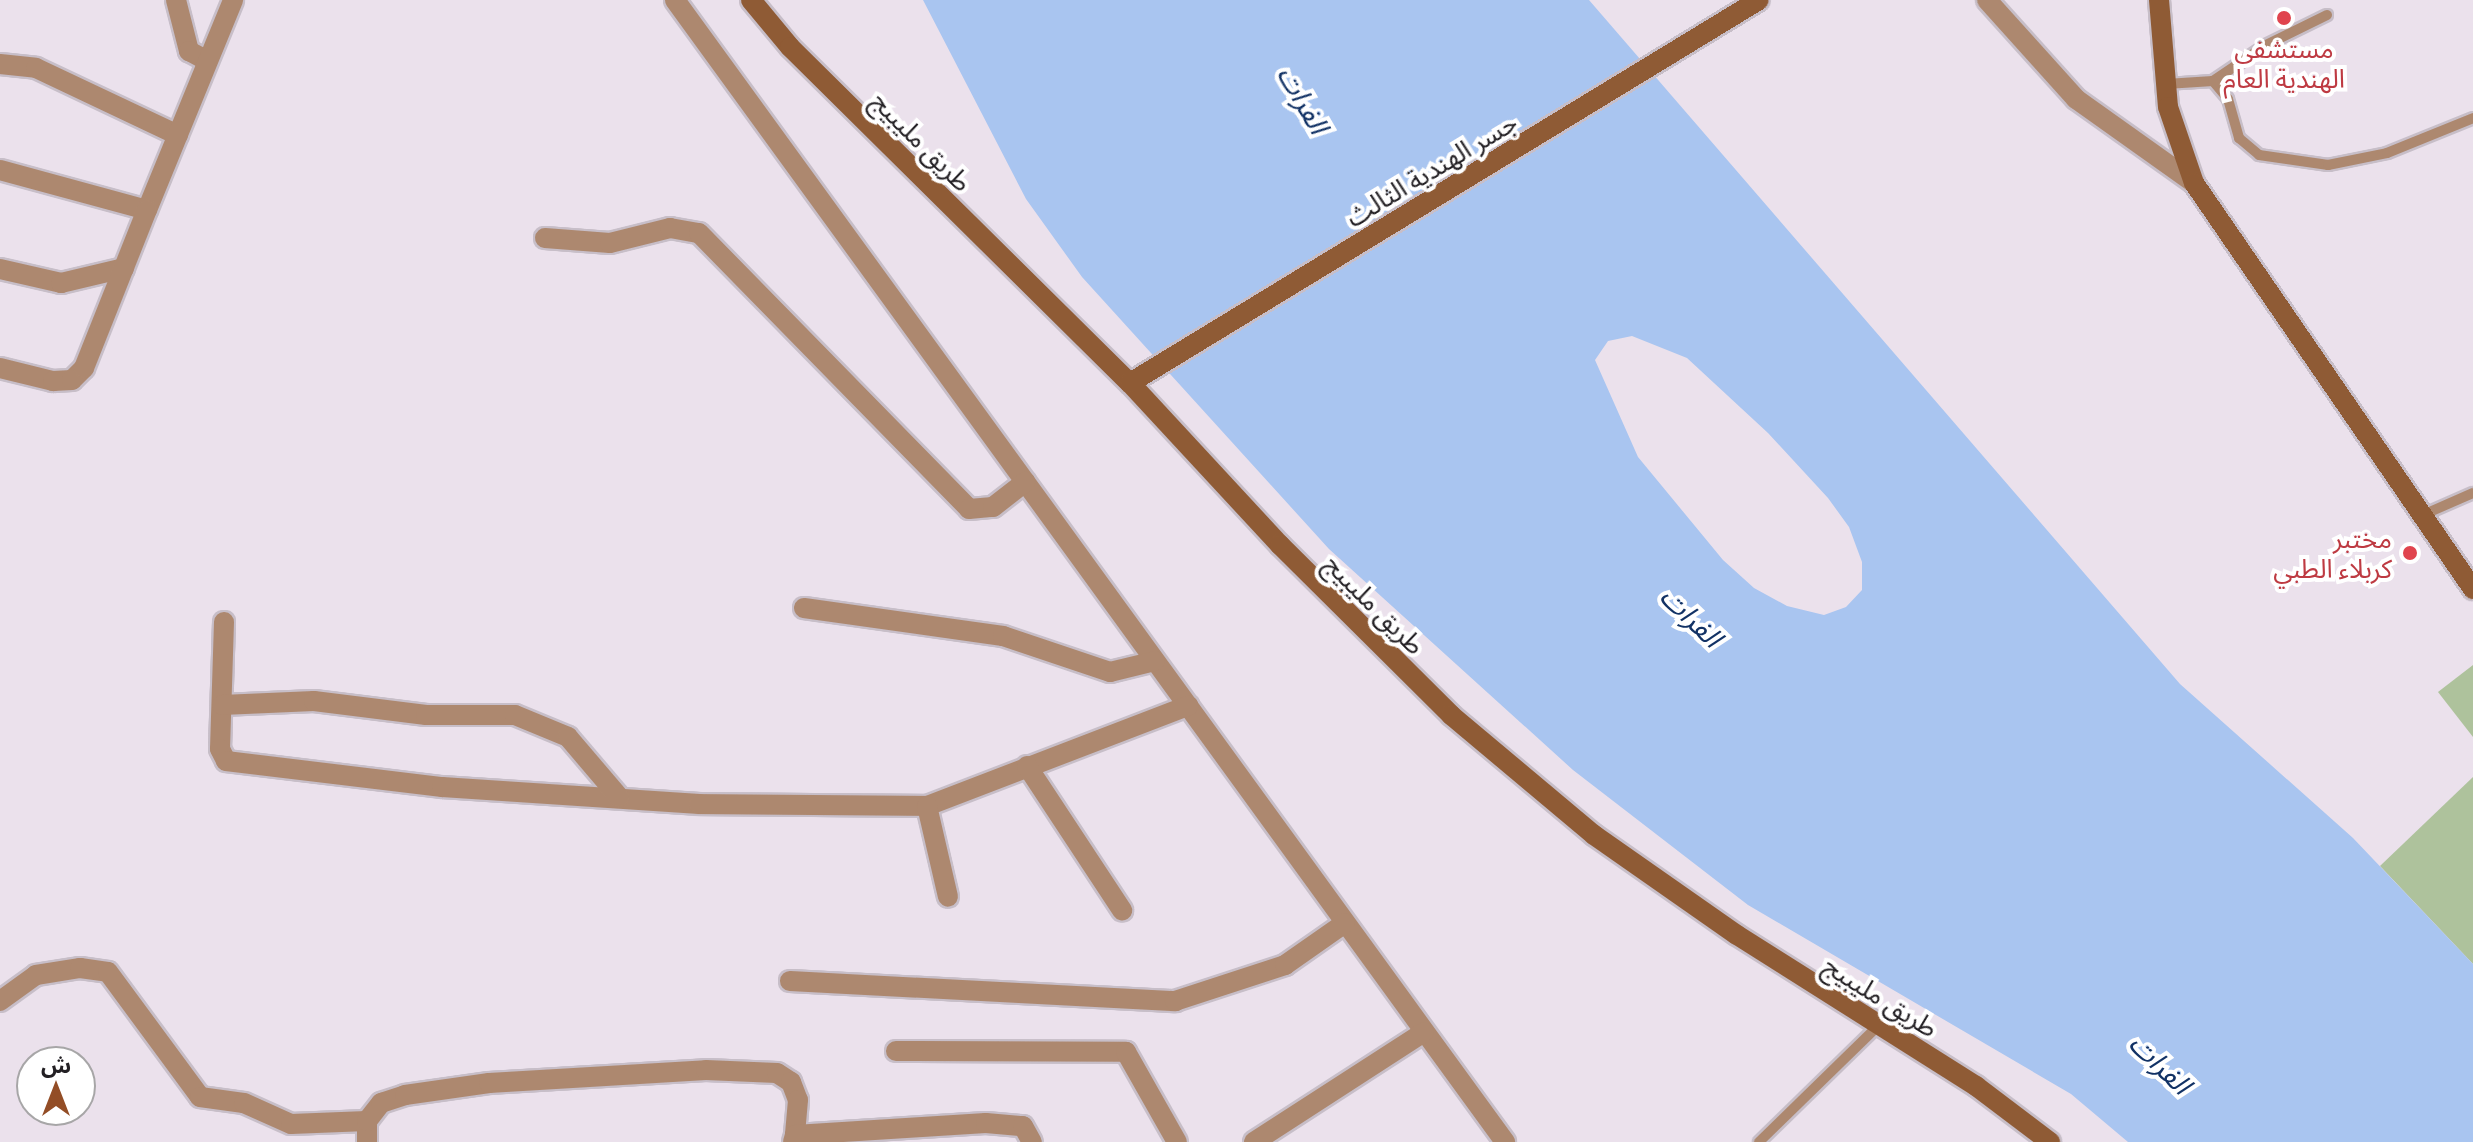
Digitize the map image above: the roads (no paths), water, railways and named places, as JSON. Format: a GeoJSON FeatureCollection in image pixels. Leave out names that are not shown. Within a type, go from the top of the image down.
{"type":"FeatureCollection","features":[{"type":"Feature","properties":{"kind":"street"},"geometry":{"type":"LineString","coordinates":[[176,0],[189,51],[208,61]]}},
{"type":"Feature","properties":{"kind":"street"},"geometry":{"type":"LineString","coordinates":[[0,368],[53,381],[72,380],[84,368],[233,0]]}},
{"type":"Feature","properties":{"kind":"street"},"geometry":{"type":"LineString","coordinates":[[675,0],[1505,1142]]}},
{"type":"Feature","properties":{"kind":"street","name":"طريق مليبيج"},"geometry":{"type":"LineString","coordinates":[[751,0],[790,47],[1130,383],[1280,545],[1451,715],[1594,835],[1878,1026],[2038,1139]]}},
{"type":"Feature","properties":{"kind":"street","name":"جسر الهندية الثالث"},"geometry":{"type":"LineString","coordinates":[[1130,383],[1759,0]]}},
{"type":"Feature","properties":{"kind":"street"},"geometry":{"type":"LineString","coordinates":[[1987,0],[2076,99],[2194,183]]}},
{"type":"Feature","properties":{"kind":"street"},"geometry":{"type":"LineString","coordinates":[[2159,0],[2168,107],[2194,183],[2330,386],[2425,514],[2473,589]]}},
{"type":"Feature","properties":{"kind":"street"},"geometry":{"type":"LineString","coordinates":[[0,64],[36,68],[178,135]]}},
{"type":"Feature","properties":{"kind":"street"},"geometry":{"type":"LineString","coordinates":[[0,170],[147,210]]}},
{"type":"Feature","properties":{"kind":"street"},"geometry":{"type":"LineString","coordinates":[[545,238],[610,243],[670,228],[699,233],[969,509],[993,507],[1025,482]]}},
{"type":"Feature","properties":{"kind":"street"},"geometry":{"type":"LineString","coordinates":[[0,269],[61,283],[124,268]]}},
{"type":"Feature","properties":{"kind":"street"},"geometry":{"type":"LineString","coordinates":[[2458,566],[2473,582]]}},
{"type":"Feature","properties":{"kind":"street"},"geometry":{"type":"LineString","coordinates":[[804,608],[1003,636],[1110,672],[1155,661]]}},
{"type":"Feature","properties":{"kind":"street"},"geometry":{"type":"LineString","coordinates":[[224,622],[220,749],[236,766],[442,787],[699,804],[927,806],[1188,706]]}},
{"type":"Feature","properties":{"kind":"street"},"geometry":{"type":"LineString","coordinates":[[222,705],[314,701],[426,715],[515,715],[568,737],[619,797]]}},
{"type":"Feature","properties":{"kind":"street"},"geometry":{"type":"LineString","coordinates":[[1027,766],[1122,910]]}},
{"type":"Feature","properties":{"kind":"street"},"geometry":{"type":"LineString","coordinates":[[927,806],[948,897]]}},
{"type":"Feature","properties":{"kind":"street"},"geometry":{"type":"LineString","coordinates":[[790,981],[1175,1001],[1285,965],[1345,923]]}},
{"type":"Feature","properties":{"kind":"street"},"geometry":{"type":"LineString","coordinates":[[0,1001],[36,975],[80,968],[108,972],[200,1097],[244,1103],[291,1124],[367,1121]]}},
{"type":"Feature","properties":{"kind":"street"},"geometry":{"type":"LineString","coordinates":[[1254,1142],[1424,1032]]}},
{"type":"Feature","properties":{"kind":"street"},"geometry":{"type":"LineString","coordinates":[[896,1051],[1126,1052],[1177,1142]]}},
{"type":"Feature","properties":{"kind":"street"},"geometry":{"type":"LineString","coordinates":[[367,1142],[367,1121],[381,1103],[405,1095],[489,1083],[706,1070],[777,1073],[791,1082],[798,1100],[794,1138],[986,1123],[1023,1126],[1032,1142]]}},
{"type":"Feature","properties":{"kind":"lane"},"geometry":{"type":"LineString","coordinates":[[2166,84],[2213,81],[2266,45],[2327,15]]}},
{"type":"Feature","properties":{"kind":"lane"},"geometry":{"type":"LineString","coordinates":[[2213,81],[2228,99],[2239,138],[2259,155],[2328,165],[2387,153],[2473,118]]}},
{"type":"Feature","properties":{"kind":"lane"},"geometry":{"type":"LineString","coordinates":[[2425,514],[2473,493]]}},
{"type":"Feature","properties":{"kind":"lane"},"geometry":{"type":"LineString","coordinates":[[1759,1142],[1878,1026]]}},
{"type":"Feature","properties":{"kind":"water","name":"الفرات"},"geometry":{"type":"Polygon","coordinates":[[[923,0],[1589,0],[2180,684],[2353,838],[2473,964],[2473,1142],[2128,1142],[2071,1094],[1748,905],[1573,770],[1329,549],[1082,277],[1026,199],[923,0]],[[1632,336],[1608,341],[1595,360],[1638,457],[1723,560],[1754,588],[1787,606],[1824,615],[1846,607],[1862,590],[1862,562],[1849,527],[1828,498],[1768,433],[1687,358],[1632,336]]]}},
{"type":"Feature","properties":{"kind":"place","name":"مستشفى الهندية العام"},"geometry":{"type":"Point","coordinates":[2284,18]}},
{"type":"Feature","properties":{"kind":"place","name":"مختبر كربلاء الطبي"},"geometry":{"type":"Point","coordinates":[2410,553]}}]}
